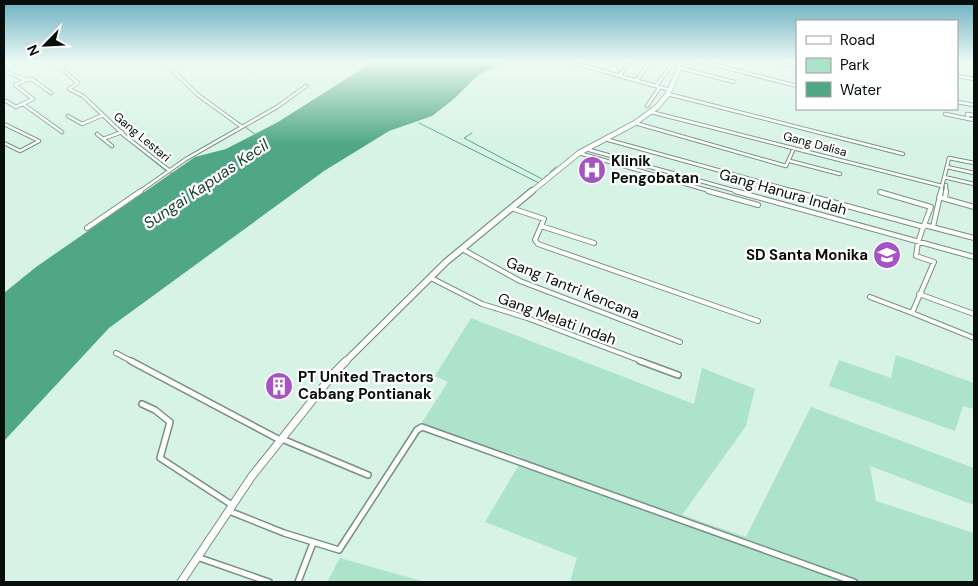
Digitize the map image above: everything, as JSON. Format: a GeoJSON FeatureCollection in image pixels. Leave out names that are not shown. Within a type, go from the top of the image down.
{"type":"FeatureCollection","features":[{"type":"Feature","properties":{"kind":"main road"},"geometry":{"type":"LineString","coordinates":[[181,582],[230,508],[335,372],[461,249],[579,153],[651,112],[669,92]]}},
{"type":"Feature","properties":{"kind":"street"},"geometry":{"type":"LineString","coordinates":[[5,101],[14,106],[34,98],[21,89]]}},
{"type":"Feature","properties":{"kind":"street"},"geometry":{"type":"LineString","coordinates":[[46,89],[51,93]]}},
{"type":"Feature","properties":{"kind":"street","name":"Gang Lestari"},"geometry":{"type":"LineString","coordinates":[[70,89],[80,94],[125,136],[170,171]]}},
{"type":"Feature","properties":{"kind":"street"},"geometry":{"type":"LineString","coordinates":[[192,89],[242,127]]}},
{"type":"Feature","properties":{"kind":"street"},"geometry":{"type":"LineString","coordinates":[[87,228],[186,159],[277,107],[301,89]]}},
{"type":"Feature","properties":{"kind":"street"},"geometry":{"type":"LineString","coordinates":[[647,106],[656,89]]}},
{"type":"Feature","properties":{"kind":"street"},"geometry":{"type":"LineString","coordinates":[[664,89],[903,154]]}},
{"type":"Feature","properties":{"kind":"street"},"geometry":{"type":"LineString","coordinates":[[958,102],[974,105]]}},
{"type":"Feature","properties":{"kind":"street"},"geometry":{"type":"LineString","coordinates":[[23,104],[62,132]]}},
{"type":"Feature","properties":{"kind":"street","name":"Gang Dalisa"},"geometry":{"type":"LineString","coordinates":[[651,112],[944,186]]}},
{"type":"Feature","properties":{"kind":"street"},"geometry":{"type":"LineString","coordinates":[[945,114],[974,120]]}},
{"type":"Feature","properties":{"kind":"street"},"geometry":{"type":"LineString","coordinates":[[968,119],[967,114],[974,115]]}},
{"type":"Feature","properties":{"kind":"street"},"geometry":{"type":"LineString","coordinates":[[68,116],[83,124],[103,115]]}},
{"type":"Feature","properties":{"kind":"street"},"geometry":{"type":"LineString","coordinates":[[634,123],[786,166],[790,161],[794,148]]}},
{"type":"Feature","properties":{"kind":"street"},"geometry":{"type":"LineString","coordinates":[[4,124],[39,141],[21,151],[4,143]]}},
{"type":"Feature","properties":{"kind":"street"},"geometry":{"type":"LineString","coordinates":[[103,139],[122,132]]}},
{"type":"Feature","properties":{"kind":"street"},"geometry":{"type":"LineString","coordinates":[[97,134],[112,146]]}},
{"type":"Feature","properties":{"kind":"street"},"geometry":{"type":"LineString","coordinates":[[605,139],[974,238]]}},
{"type":"Feature","properties":{"kind":"street","name":"Gang Hanura Indah"},"geometry":{"type":"LineString","coordinates":[[586,148],[974,257]]}},
{"type":"Feature","properties":{"kind":"street"},"geometry":{"type":"LineString","coordinates":[[579,153],[758,205]]}},
{"type":"Feature","properties":{"kind":"street"},"geometry":{"type":"LineString","coordinates":[[945,199],[944,177],[949,158],[974,163]]}},
{"type":"Feature","properties":{"kind":"street"},"geometry":{"type":"LineString","coordinates":[[790,161],[840,174]]}},
{"type":"Feature","properties":{"kind":"street"},"geometry":{"type":"LineString","coordinates":[[946,167],[974,173]]}},
{"type":"Feature","properties":{"kind":"street"},"geometry":{"type":"LineString","coordinates":[[944,177],[974,184]]}},
{"type":"Feature","properties":{"kind":"street"},"geometry":{"type":"LineString","coordinates":[[932,227],[939,197],[944,186]]}},
{"type":"Feature","properties":{"kind":"street"},"geometry":{"type":"LineString","coordinates":[[880,192],[931,207],[918,242],[916,256],[934,262],[912,313]]}},
{"type":"Feature","properties":{"kind":"street"},"geometry":{"type":"LineString","coordinates":[[939,197],[974,206]]}},
{"type":"Feature","properties":{"kind":"street"},"geometry":{"type":"LineString","coordinates":[[511,208],[543,218],[544,221],[535,240],[538,244],[758,321]]}},
{"type":"Feature","properties":{"kind":"street"},"geometry":{"type":"LineString","coordinates":[[541,226],[594,243]]}},
{"type":"Feature","properties":{"kind":"street","name":"Gang Tantri Kencana"},"geometry":{"type":"LineString","coordinates":[[461,249],[520,281],[680,342]]}},
{"type":"Feature","properties":{"kind":"street","name":"Gang Melati Indah"},"geometry":{"type":"LineString","coordinates":[[430,278],[482,304],[527,318],[678,375]]}},
{"type":"Feature","properties":{"kind":"street"},"geometry":{"type":"LineString","coordinates":[[919,294],[974,314]]}},
{"type":"Feature","properties":{"kind":"street"},"geometry":{"type":"LineString","coordinates":[[870,297],[974,338]]}},
{"type":"Feature","properties":{"kind":"street"},"geometry":{"type":"LineString","coordinates":[[116,353],[281,440],[368,475]]}},
{"type":"Feature","properties":{"kind":"street"},"geometry":{"type":"LineString","coordinates":[[142,404],[156,410],[170,422],[160,458],[230,508],[313,543],[339,550],[417,430],[422,427],[854,582]]}},
{"type":"Feature","properties":{"kind":"street"},"geometry":{"type":"LineString","coordinates":[[298,582],[313,543]]}},
{"type":"Feature","properties":{"kind":"street"},"geometry":{"type":"LineString","coordinates":[[197,557],[269,582]]}},
{"type":"Feature","properties":{"kind":"green space"},"geometry":{"type":"Polygon","coordinates":[[[471,318],[694,404],[702,368],[755,389],[746,426],[682,515],[746,537],[811,407],[974,468],[974,505],[870,466],[876,501],[974,533],[974,582],[570,582],[577,558],[485,522],[523,458],[421,424],[448,382],[435,376],[471,318]]]}},
{"type":"Feature","properties":{"kind":"green space"},"geometry":{"type":"Polygon","coordinates":[[[896,355],[974,383],[974,409],[963,406],[955,431],[829,386],[839,360],[891,378],[896,355]]]}},
{"type":"Feature","properties":{"kind":"green space"},"geometry":{"type":"Polygon","coordinates":[[[340,558],[425,582],[327,582],[340,558]]]}},
{"type":"Feature","properties":{"kind":"water","name":"Sungai Kapuas Kecil"},"geometry":{"type":"Polygon","coordinates":[[[330,89],[464,89],[432,116],[389,131],[324,171],[109,328],[4,441],[4,293],[36,267],[195,157],[226,149],[278,122],[330,89]]]}},
{"type":"Feature","properties":{"kind":"waterway"},"geometry":{"type":"LineString","coordinates":[[195,91],[206,99]]}},
{"type":"Feature","properties":{"kind":"waterway"},"geometry":{"type":"LineString","coordinates":[[103,117],[114,127]]}},
{"type":"Feature","properties":{"kind":"waterway"},"geometry":{"type":"LineString","coordinates":[[419,123],[539,183],[547,175]]}},
{"type":"Feature","properties":{"kind":"waterway","name":"Sungai Kapuas Kecil"},"geometry":{"type":"LineString","coordinates":[[245,127],[255,134]]}},
{"type":"Feature","properties":{"kind":"waterway"},"geometry":{"type":"LineString","coordinates":[[472,133],[464,138],[542,179]]}},
{"type":"Feature","properties":{"kind":"waterway"},"geometry":{"type":"LineString","coordinates":[[128,140],[166,171]]}},
{"type":"Feature","properties":{"kind":"waterway"},"geometry":{"type":"LineString","coordinates":[[550,172],[556,167]]}},
{"type":"Feature","properties":{"kind":"place","name":"Klinik Pengobatan"},"geometry":{"type":"Point","coordinates":[592,170]}},
{"type":"Feature","properties":{"kind":"place","name":"SD Santa Monika"},"geometry":{"type":"Point","coordinates":[887,255]}},
{"type":"Feature","properties":{"kind":"place","name":"PT United Tractors Cabang Pontianak"},"geometry":{"type":"Point","coordinates":[279,386]}}]}
